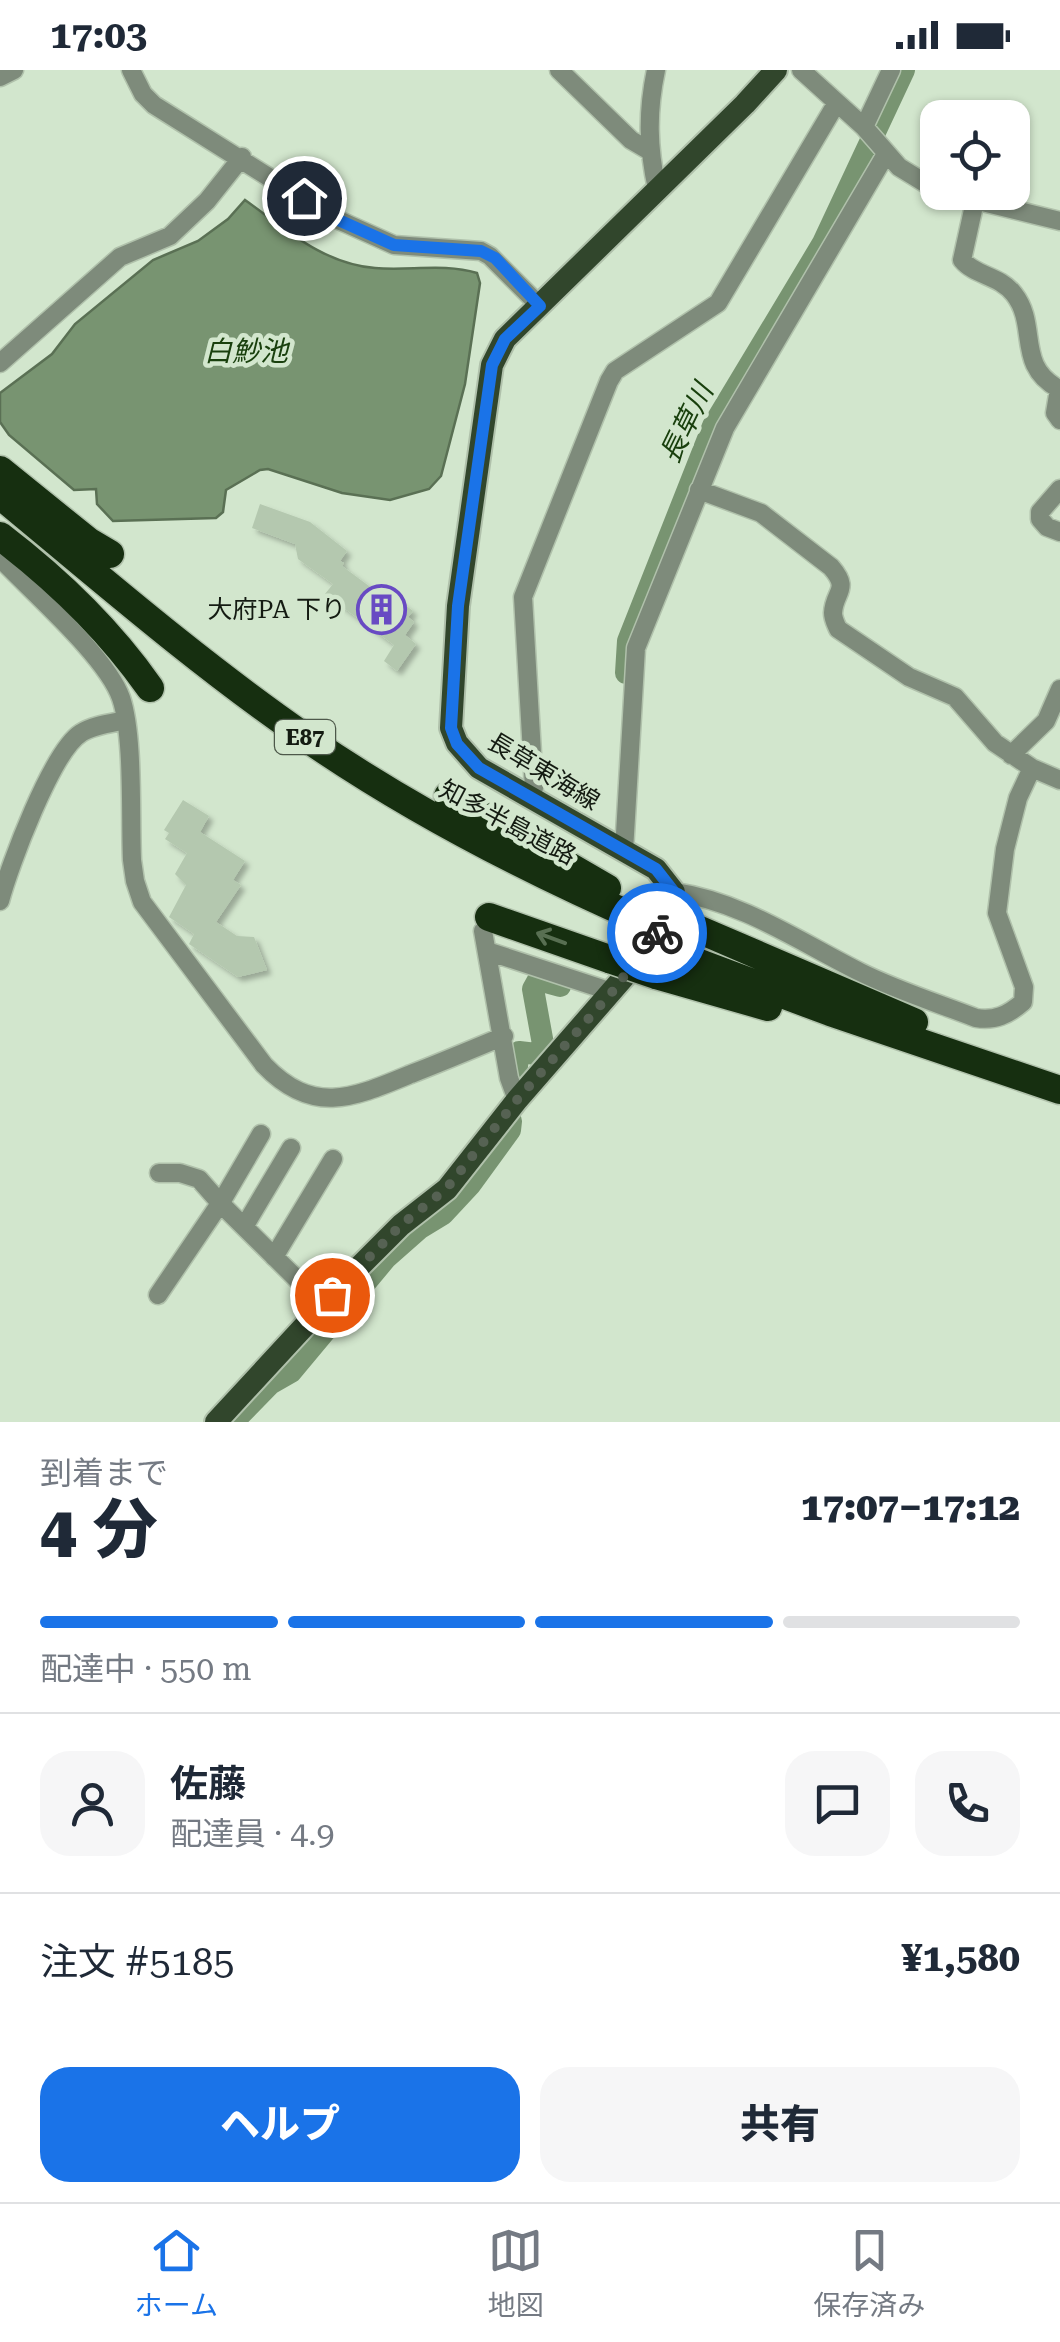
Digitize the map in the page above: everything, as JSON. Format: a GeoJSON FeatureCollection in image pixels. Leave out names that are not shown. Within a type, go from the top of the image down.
{"type":"FeatureCollection","features":[{"type":"Feature","properties":{"kind":"highway"},"geometry":{"type":"LineString","coordinates":[[0,470],[88,541],[110,554]]}},
{"type":"Feature","properties":{"kind":"highway","name":"知多半島道路"},"geometry":{"type":"LineString","coordinates":[[0,496],[182,646],[307,738],[482,845],[653,916],[676,948],[930,1046],[1060,1090]]}},
{"type":"Feature","properties":{"kind":"highway","name":"知多半島道路"},"geometry":{"type":"LineString","coordinates":[[0,520],[230,707],[341,783],[475,862],[653,916]]}},
{"type":"Feature","properties":{"kind":"highway"},"geometry":{"type":"LineString","coordinates":[[0,536],[92,620],[150,688]]}},
{"type":"Feature","properties":{"kind":"highway"},"geometry":{"type":"LineString","coordinates":[[448,796],[653,916]]}},
{"type":"Feature","properties":{"kind":"highway"},"geometry":{"type":"LineString","coordinates":[[486,924],[612,960],[676,948],[1060,1071]]}},
{"type":"Feature","properties":{"kind":"main road","name":"長草東海線"},"geometry":{"type":"LineString","coordinates":[[653,916],[656,869],[469,760],[451,728],[458,606],[492,365],[505,339],[776,70]]}},
{"type":"Feature","properties":{"kind":"main road"},"geometry":{"type":"LineString","coordinates":[[216,1422],[401,1225],[446,1189],[517,1100],[612,992],[673,911],[653,916]]}},
{"type":"Feature","properties":{"kind":"street"},"geometry":{"type":"LineString","coordinates":[[0,77],[14,70]]}},
{"type":"Feature","properties":{"kind":"street"},"geometry":{"type":"LineString","coordinates":[[130,70],[154,105],[334,218],[394,245],[481,251],[540,306]]}},
{"type":"Feature","properties":{"kind":"street"},"geometry":{"type":"LineString","coordinates":[[559,70],[631,140],[648,150]]}},
{"type":"Feature","properties":{"kind":"street"},"geometry":{"type":"LineString","coordinates":[[656,70],[648,117],[648,150],[657,190]]}},
{"type":"Feature","properties":{"kind":"street"},"geometry":{"type":"LineString","coordinates":[[800,70],[920,182]]}},
{"type":"Feature","properties":{"kind":"street"},"geometry":{"type":"LineString","coordinates":[[864,127],[891,70]]}},
{"type":"Feature","properties":{"kind":"street"},"geometry":{"type":"LineString","coordinates":[[529,796],[534,788],[523,597],[609,381],[615,371],[718,302],[836,104]]}},
{"type":"Feature","properties":{"kind":"street"},"geometry":{"type":"LineString","coordinates":[[624,851],[636,648],[725,428],[886,154]]}},
{"type":"Feature","properties":{"kind":"street"},"geometry":{"type":"LineString","coordinates":[[0,363],[120,257],[170,236],[207,201],[242,158]]}},
{"type":"Feature","properties":{"kind":"street"},"geometry":{"type":"LineString","coordinates":[[973,210],[962,260],[992,275],[1018,301],[1025,317],[1030,359],[1059,390],[1055,413],[1060,420]]}},
{"type":"Feature","properties":{"kind":"street"},"geometry":{"type":"LineString","coordinates":[[1013,210],[1060,221]]}},
{"type":"Feature","properties":{"kind":"street"},"geometry":{"type":"LineString","coordinates":[[1060,489],[1040,512],[1040,519],[1060,532]]}},
{"type":"Feature","properties":{"kind":"street"},"geometry":{"type":"LineString","coordinates":[[699,490],[761,513],[831,567],[839,576],[842,590],[833,612],[838,630],[909,677],[955,696],[994,743],[1032,768],[1060,780]]}},
{"type":"Feature","properties":{"kind":"street"},"geometry":{"type":"LineString","coordinates":[[0,558],[108,671],[126,720],[132,860],[134,882],[142,902],[280,1082],[323,1098],[360,1096],[504,1036]]}},
{"type":"Feature","properties":{"kind":"street"},"geometry":{"type":"LineString","coordinates":[[1011,755],[1046,721],[1060,690]]}},
{"type":"Feature","properties":{"kind":"street"},"geometry":{"type":"LineString","coordinates":[[0,902],[16,851],[53,771],[70,744],[80,733],[126,720]]}},
{"type":"Feature","properties":{"kind":"street"},"geometry":{"type":"LineString","coordinates":[[653,916],[699,895],[734,907],[865,975],[976,1018],[992,1020],[1023,1002],[1024,987],[996,913],[1005,849],[1018,798],[1032,768]]}},
{"type":"Feature","properties":{"kind":"street"},"geometry":{"type":"LineString","coordinates":[[486,924],[509,1078],[517,1100]]}},
{"type":"Feature","properties":{"kind":"street"},"geometry":{"type":"LineString","coordinates":[[487,951],[612,992]]}},
{"type":"Feature","properties":{"kind":"street"},"geometry":{"type":"LineString","coordinates":[[158,1295],[261,1134]]}},
{"type":"Feature","properties":{"kind":"street"},"geometry":{"type":"LineString","coordinates":[[244,1227],[290,1148]]}},
{"type":"Feature","properties":{"kind":"street"},"geometry":{"type":"LineString","coordinates":[[274,1257],[333,1159]]}},
{"type":"Feature","properties":{"kind":"street"},"geometry":{"type":"LineString","coordinates":[[159,1173],[180,1173],[199,1179],[324,1304]]}},
{"type":"Feature","properties":{"kind":"water","name":"白魦池"},"geometry":{"type":"Polygon","coordinates":[[[245,200],[306,243],[339,260],[375,268],[452,268],[477,273],[480,283],[465,384],[441,476],[429,489],[390,500],[342,493],[268,469],[260,470],[226,490],[223,512],[216,518],[113,521],[97,504],[96,489],[74,490],[9,435],[0,422],[0,393],[52,354],[75,324],[153,260],[198,241],[228,219],[245,200]]]}},
{"type":"Feature","properties":{"kind":"building"},"geometry":{"type":"Polygon","coordinates":[[[260,504],[310,522],[347,551],[340,561],[342,566],[393,604],[397,599],[413,611],[408,617],[414,622],[405,635],[416,644],[397,671],[384,661],[394,645],[325,594],[333,584],[298,559],[295,544],[252,528],[260,504]]]}},
{"type":"Feature","properties":{"kind":"building"},"geometry":{"type":"Polygon","coordinates":[[[183,800],[209,816],[200,832],[245,861],[233,880],[241,885],[216,922],[237,936],[254,937],[267,970],[238,977],[189,944],[194,934],[169,917],[186,885],[175,874],[187,853],[165,839],[169,833],[164,830],[183,800]]]}},
{"type":"Feature","properties":{"kind":"waterway","name":"長草川"},"geometry":{"type":"LineString","coordinates":[[626,673],[628,641],[713,426],[823,243],[904,70]]}},
{"type":"Feature","properties":{"kind":"waterway","name":"長草川"},"geometry":{"type":"LineString","coordinates":[[516,1073],[519,1052],[545,1055],[533,989],[538,980],[560,986]]}},
{"type":"Feature","properties":{"kind":"waterway","name":"長草川"},"geometry":{"type":"LineString","coordinates":[[234,1421],[270,1384],[291,1372],[386,1258],[443,1214],[470,1185],[510,1130],[511,1121]]}},
{"type":"Feature","properties":{"kind":"way so far"},"geometry":{"type":"LineString","coordinates":[[332,1295],[401,1225],[446,1189],[657,933]]}},
{"type":"Feature","properties":{"kind":"place","name":"大府PA 下り"},"geometry":{"type":"Point","coordinates":[381,609]}},
{"type":"Feature","properties":{"kind":"route"},"geometry":{"type":"LineString","coordinates":[[304,198],[334,218],[394,245],[481,251],[495,258],[540,306],[505,339],[492,365],[458,606],[451,728],[457,744],[479,768],[656,869],[674,892],[673,911],[657,933]]}}]}
